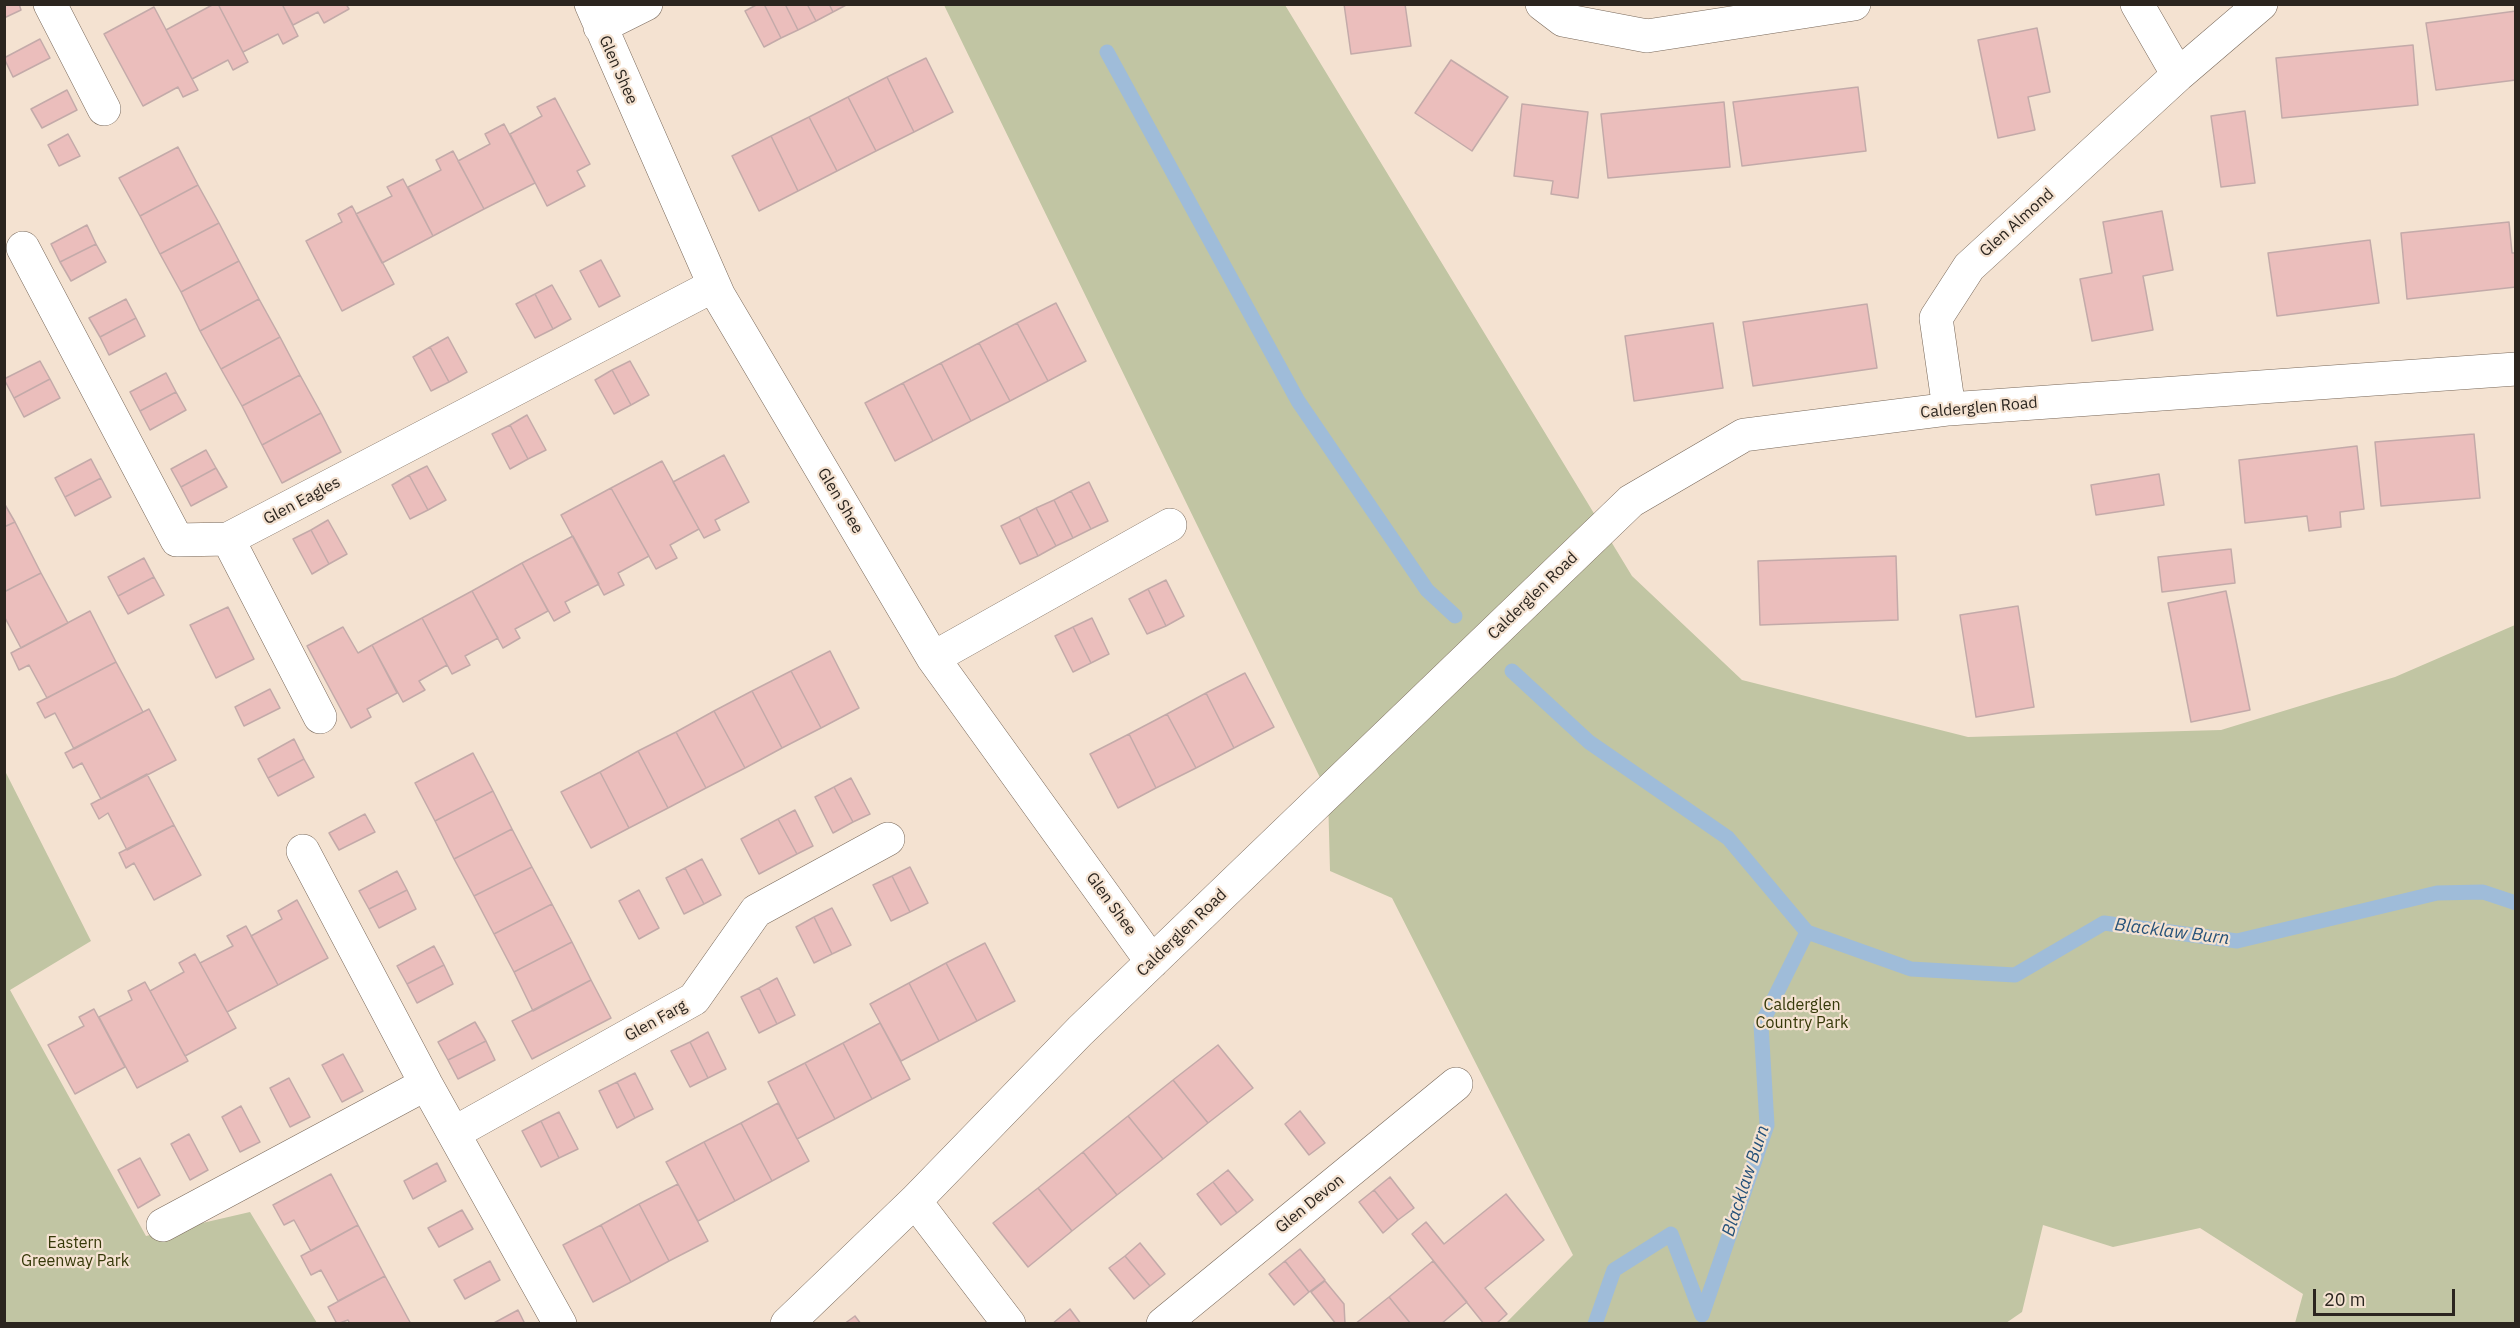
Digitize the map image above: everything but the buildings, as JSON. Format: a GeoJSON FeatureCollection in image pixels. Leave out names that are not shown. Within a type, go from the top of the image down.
{"type":"FeatureCollection","features":[{"type":"Feature","properties":{"kind":"street"},"geometry":{"type":"LineString","coordinates":[[50,4],[104,109]]}},
{"type":"Feature","properties":{"kind":"street"},"geometry":{"type":"LineString","coordinates":[[596,16],[646,4]]}},
{"type":"Feature","properties":{"kind":"street"},"geometry":{"type":"LineString","coordinates":[[1542,4],[1563,20],[1647,36],[1854,4]]}},
{"type":"Feature","properties":{"kind":"street"},"geometry":{"type":"LineString","coordinates":[[2137,4],[2178,75]]}},
{"type":"Feature","properties":{"kind":"street","name":"Glen Almond"},"geometry":{"type":"LineString","coordinates":[[1949,409],[1936,318],[1969,267],[2178,75],[2261,4]]}},
{"type":"Feature","properties":{"kind":"street","name":"Glen Shee"},"geometry":{"type":"LineString","coordinates":[[596,16],[713,286],[933,658],[1152,962]]}},
{"type":"Feature","properties":{"kind":"street","name":"Glen Eagles"},"geometry":{"type":"LineString","coordinates":[[23,248],[177,540],[228,539],[713,286]]}},
{"type":"Feature","properties":{"kind":"street","name":"Calderglen Road"},"geometry":{"type":"LineString","coordinates":[[787,1323],[915,1201],[1080,1031],[1632,501],[1744,435],[1949,409],[2516,369]]}},
{"type":"Feature","properties":{"kind":"street"},"geometry":{"type":"LineString","coordinates":[[933,658],[1170,525]]}},
{"type":"Feature","properties":{"kind":"street"},"geometry":{"type":"LineString","coordinates":[[228,539],[320,717]]}},
{"type":"Feature","properties":{"kind":"street","name":"Glen Farg"},"geometry":{"type":"LineString","coordinates":[[454,1133],[694,999],[756,911],[888,839]]}},
{"type":"Feature","properties":{"kind":"street"},"geometry":{"type":"LineString","coordinates":[[303,851],[426,1084],[560,1323]]}},
{"type":"Feature","properties":{"kind":"street"},"geometry":{"type":"LineString","coordinates":[[163,1225],[426,1084]]}},
{"type":"Feature","properties":{"kind":"street","name":"Glen Devon"},"geometry":{"type":"LineString","coordinates":[[1163,1323],[1456,1084]]}},
{"type":"Feature","properties":{"kind":"street"},"geometry":{"type":"LineString","coordinates":[[915,1201],[1009,1323]]}},
{"type":"Feature","properties":{"kind":"green space","name":"Calderglen Country Park"},"geometry":{"type":"Polygon","coordinates":[[[944,5],[1285,5],[1632,576],[1742,680],[1968,737],[2221,730],[2395,677],[2515,625],[2515,1323],[2295,1323],[2303,1294],[2200,1228],[2113,1247],[2043,1225],[2022,1312],[2006,1323],[1506,1323],[1573,1255],[1392,898],[1330,871],[1328,794],[944,5]]]}},
{"type":"Feature","properties":{"kind":"green space","name":"Eastern Greenway Park"},"geometry":{"type":"Polygon","coordinates":[[[4,769],[91,941],[10,990],[146,1236],[250,1212],[317,1323],[5,1323],[4,769]]]}},
{"type":"Feature","properties":{"kind":"waterway"},"geometry":{"type":"LineString","coordinates":[[1107,52],[1298,401],[1427,590],[1455,616]]}},
{"type":"Feature","properties":{"kind":"waterway"},"geometry":{"type":"LineString","coordinates":[[1512,671],[1589,742],[1728,838],[1807,932]]}},
{"type":"Feature","properties":{"kind":"waterway","name":"Blacklaw Burn"},"geometry":{"type":"LineString","coordinates":[[1595,1324],[1614,1270],[1671,1234],[1702,1315],[1767,1125],[1761,1025],[1807,932],[1911,969],[2015,975],[2104,923],[2237,941],[2437,893],[2483,892],[2516,903]]}}]}
